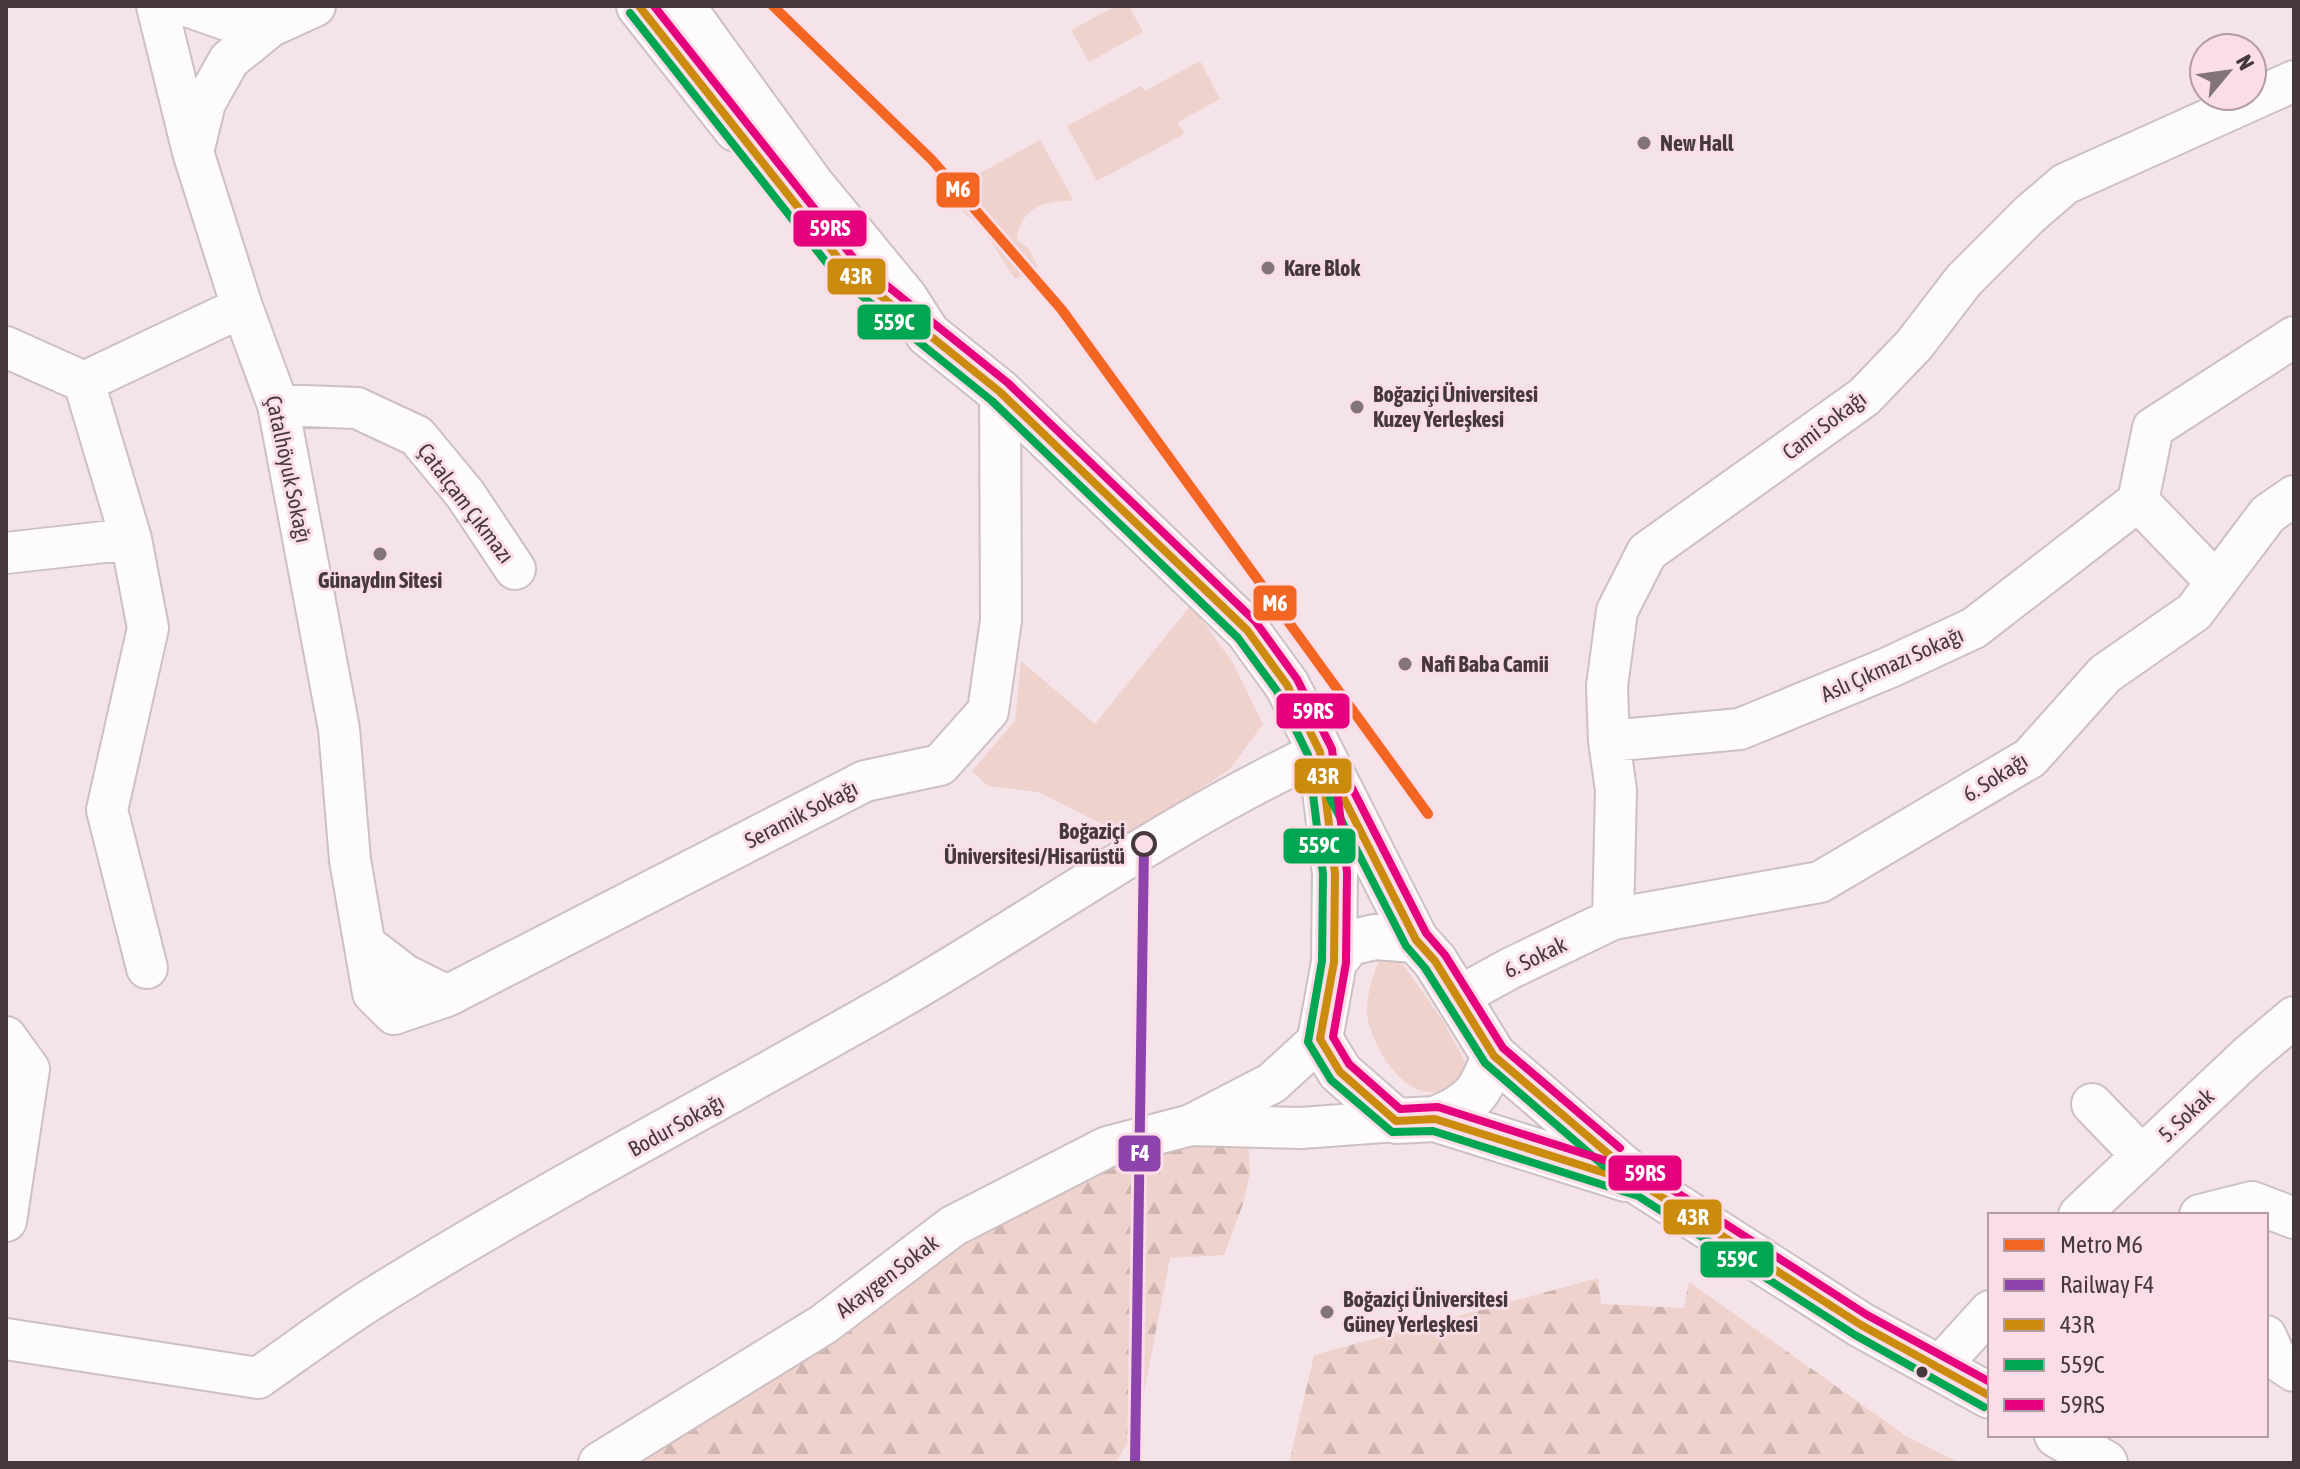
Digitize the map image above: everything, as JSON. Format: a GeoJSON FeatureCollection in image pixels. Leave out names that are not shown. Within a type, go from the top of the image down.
{"type":"FeatureCollection","features":[{"type":"Feature","properties":{"kind":"main road"},"geometry":{"type":"LineString","coordinates":[[639,6],[846,268],[1000,392],[1247,630],[1287,685],[1416,940],[1435,961],[1494,1056],[1643,1185],[1861,1325],[1988,1395]]}},
{"type":"Feature","properties":{"kind":"main road"},"geometry":{"type":"LineString","coordinates":[[682,6],[811,184],[905,298],[928,334]]}},
{"type":"Feature","properties":{"kind":"main road"},"geometry":{"type":"LineString","coordinates":[[1320,752],[1335,873],[1334,962],[1320,1039],[1340,1072],[1416,1120],[1643,1185]]}},
{"type":"Feature","properties":{"kind":"main road"},"geometry":{"type":"LineString","coordinates":[[1334,962],[1349,943],[1375,937],[1416,940]]}},
{"type":"Feature","properties":{"kind":"main road"},"geometry":{"type":"LineString","coordinates":[[1416,1120],[1461,1108],[1481,1090],[1494,1056]]}},
{"type":"Feature","properties":{"kind":"main road"},"geometry":{"type":"LineString","coordinates":[[2060,1437],[2105,1463]]}},
{"type":"Feature","properties":{"kind":"street","name":"Çatalhöyuk Sokağı"},"geometry":{"type":"LineString","coordinates":[[157,6],[193,152],[242,307],[278,405],[339,729],[350,860],[366,945]]}},
{"type":"Feature","properties":{"kind":"street"},"geometry":{"type":"LineString","coordinates":[[187,6],[227,20],[271,26]]}},
{"type":"Feature","properties":{"kind":"street"},"geometry":{"type":"LineString","coordinates":[[193,152],[205,103],[229,60],[271,26],[315,6]]}},
{"type":"Feature","properties":{"kind":"street","name":"Cami Sokağı"},"geometry":{"type":"LineString","coordinates":[[1613,919],[1616,790],[1609,741],[1607,686],[1617,611],[1647,552],[1864,397],[1914,345],[1964,280],[2065,184],[2294,81]]}},
{"type":"Feature","properties":{"kind":"street"},"geometry":{"type":"LineString","coordinates":[[84,382],[242,307]]}},
{"type":"Feature","properties":{"kind":"street"},"geometry":{"type":"LineString","coordinates":[[2216,582],[2138,501],[2153,428],[2294,337]]}},
{"type":"Feature","properties":{"kind":"street"},"geometry":{"type":"LineString","coordinates":[[6,347],[84,382],[131,539],[148,628],[107,810],[147,968]]}},
{"type":"Feature","properties":{"kind":"street","name":"Seramik Sokağı"},"geometry":{"type":"LineString","coordinates":[[366,945],[373,993],[394,1014],[447,996],[865,781],[940,765],[988,711],[1001,620],[1000,392]]}},
{"type":"Feature","properties":{"kind":"street","name":"Çatalçam Çıkmazı"},"geometry":{"type":"LineString","coordinates":[[278,405],[357,408],[417,436],[465,494],[515,569]]}},
{"type":"Feature","properties":{"kind":"street","name":"6. Sokağı"},"geometry":{"type":"LineString","coordinates":[[1613,919],[1820,882],[2030,758],[2105,674],[2194,612],[2268,514],[2294,496]]}},
{"type":"Feature","properties":{"kind":"street","name":"Aslı Çıkmazı Sokağı"},"geometry":{"type":"LineString","coordinates":[[1609,741],[1740,729],[1888,668],[1974,628],[2138,501]]}},
{"type":"Feature","properties":{"kind":"street"},"geometry":{"type":"LineString","coordinates":[[6,553],[131,539]]}},
{"type":"Feature","properties":{"kind":"street","name":"Bodur Sokağı"},"geometry":{"type":"LineString","coordinates":[[6,1339],[258,1378],[374,1298],[975,954],[1270,776],[1320,752]]}},
{"type":"Feature","properties":{"kind":"street","name":"6. Sokak"},"geometry":{"type":"LineString","coordinates":[[1458,997],[1613,919]]}},
{"type":"Feature","properties":{"kind":"street","name":"5. Sokak"},"geometry":{"type":"LineString","coordinates":[[2081,1213],[2248,1056],[2294,1017]]}},
{"type":"Feature","properties":{"kind":"street"},"geometry":{"type":"LineString","coordinates":[[6,1037],[29,1069],[6,1221]]}},
{"type":"Feature","properties":{"kind":"street"},"geometry":{"type":"LineString","coordinates":[[1191,1125],[1272,1083],[1320,1039]]}},
{"type":"Feature","properties":{"kind":"street"},"geometry":{"type":"LineString","coordinates":[[2092,1104],[2142,1156]]}},
{"type":"Feature","properties":{"kind":"street"},"geometry":{"type":"LineString","coordinates":[[1191,1125],[1301,1128],[1416,1120]]}},
{"type":"Feature","properties":{"kind":"street","name":"Akaygen Sokak"},"geometry":{"type":"LineString","coordinates":[[599,1463],[824,1324],[953,1226],[1107,1147],[1191,1125]]}},
{"type":"Feature","properties":{"kind":"street"},"geometry":{"type":"LineString","coordinates":[[2213,1213],[2252,1202],[2294,1218]]}},
{"type":"Feature","properties":{"kind":"street"},"geometry":{"type":"LineString","coordinates":[[1939,1367],[1988,1313]]}},
{"type":"Feature","properties":{"kind":"street"},"geometry":{"type":"LineString","coordinates":[[2268,1341],[2276,1359],[2294,1371]]}},
{"type":"Feature","properties":{"kind":"green space"},"geometry":{"type":"Polygon","coordinates":[[[1116,6],[1129,6],[1143,32],[1089,62],[1071,30],[1116,6]]]}},
{"type":"Feature","properties":{"kind":"green space"},"geometry":{"type":"Polygon","coordinates":[[[1200,61],[1220,99],[1178,122],[1184,134],[1097,181],[1067,126],[1141,86],[1145,91],[1200,61]]]}},
{"type":"Feature","properties":{"kind":"green space"},"geometry":{"type":"Polygon","coordinates":[[[1040,140],[1074,201],[1044,204],[1023,220],[1017,240],[1029,249],[1038,267],[1015,279],[985,232],[958,207],[948,191],[1040,140]]]}},
{"type":"Feature","properties":{"kind":"green space"},"geometry":{"type":"Polygon","coordinates":[[[1191,605],[1233,663],[1263,724],[1230,769],[1128,837],[1038,792],[988,786],[972,771],[1015,721],[1021,661],[1095,724],[1191,605]]]}},
{"type":"Feature","properties":{"kind":"green space"},"geometry":{"type":"Polygon","coordinates":[[[1383,953],[1400,960],[1443,1021],[1467,1065],[1465,1076],[1447,1090],[1430,1092],[1416,1089],[1394,1071],[1378,1046],[1368,1020],[1367,1005],[1373,976],[1383,953]]]}},
{"type":"Feature","properties":{"kind":"green space"},"geometry":{"type":"Polygon","coordinates":[[[1248,1140],[1250,1173],[1243,1204],[1224,1255],[1170,1258],[1138,1423],[1116,1463],[632,1463],[967,1240],[1102,1165],[1196,1144],[1248,1140]]]}},
{"type":"Feature","properties":{"kind":"green space"},"geometry":{"type":"Polygon","coordinates":[[[1598,1278],[1601,1304],[1684,1308],[1689,1282],[1902,1433],[1923,1463],[1289,1463],[1314,1355],[1598,1278]]]}},
{"type":"Feature","properties":{"kind":"green space"},"geometry":{"type":"Polygon","coordinates":[[[1902,1434],[1960,1463],[1923,1463],[1902,1434]]]}},
{"type":"Feature","properties":{"kind":"metro line","name":"M6"},"geometry":{"type":"LineString","coordinates":[[773,6],[932,160],[1062,310],[1428,814]]}},
{"type":"Feature","properties":{"kind":"rail line","name":"F4"},"geometry":{"type":"LineString","coordinates":[[1135,1463],[1144,844]]}},
{"type":"Feature","properties":{"kind":"transit line","name":"43R"},"geometry":{"type":"LineString","coordinates":[[639,6],[846,268],[1000,392],[1247,630],[1287,685],[1320,752],[1335,873],[1334,962],[1320,1039],[1340,1072],[1396,1121],[1435,1119],[1643,1185],[1861,1325],[1988,1395]]}},
{"type":"Feature","properties":{"kind":"transit line","name":"59RS"},"geometry":{"type":"LineString","coordinates":[[654,6],[855,260],[1008,383],[1255,621],[1297,679],[1332,749],[1347,872],[1346,963],[1333,1037],[1349,1064],[1400,1109],[1438,1107],[1648,1174],[1867,1315],[1988,1381]]}},
{"type":"Feature","properties":{"kind":"transit line","name":"559C"},"geometry":{"type":"LineString","coordinates":[[630,13],[837,276],[992,401],[1238,638],[1277,691],[1308,755],[1323,874],[1322,961],[1308,1042],[1331,1080],[1392,1132],[1433,1131],[1638,1196],[1855,1335],[1984,1407]]}},
{"type":"Feature","properties":{"kind":"transit line","name":"59RS"},"geometry":{"type":"LineString","coordinates":[[1352,788],[1426,933],[1445,955],[1503,1048],[1620,1148]]}},
{"type":"Feature","properties":{"kind":"transit line","name":"43R"},"geometry":{"type":"LineString","coordinates":[[1341,793],[1416,940],[1435,961],[1494,1056],[1612,1157]]}},
{"type":"Feature","properties":{"kind":"transit line","name":"559C"},"geometry":{"type":"LineString","coordinates":[[1330,798],[1406,946],[1425,968],[1485,1063],[1604,1166]]}},
{"type":"Feature","properties":{"kind":"place","name":"New Hall"},"geometry":{"type":"Point","coordinates":[1644,143]}},
{"type":"Feature","properties":{"kind":"place","name":"Kare Blok"},"geometry":{"type":"Point","coordinates":[1268,268]}},
{"type":"Feature","properties":{"kind":"place","name":"Boğaziçi Üniversitesi Kuzey Yerleşkesi"},"geometry":{"type":"Point","coordinates":[1357,407]}},
{"type":"Feature","properties":{"kind":"place","name":"Günaydın Sitesi"},"geometry":{"type":"Point","coordinates":[380,554]}},
{"type":"Feature","properties":{"kind":"place","name":"Nafi Baba Camii"},"geometry":{"type":"Point","coordinates":[1405,664]}},
{"type":"Feature","properties":{"kind":"place","name":"Boğaziçi Üniversitesi/Hisarüstü"},"geometry":{"type":"Point","coordinates":[1144,844]}},
{"type":"Feature","properties":{"kind":"place","name":"Boğaziçi Üniversitesi Güney Yerleşkesi"},"geometry":{"type":"Point","coordinates":[1327,1312]}}]}
